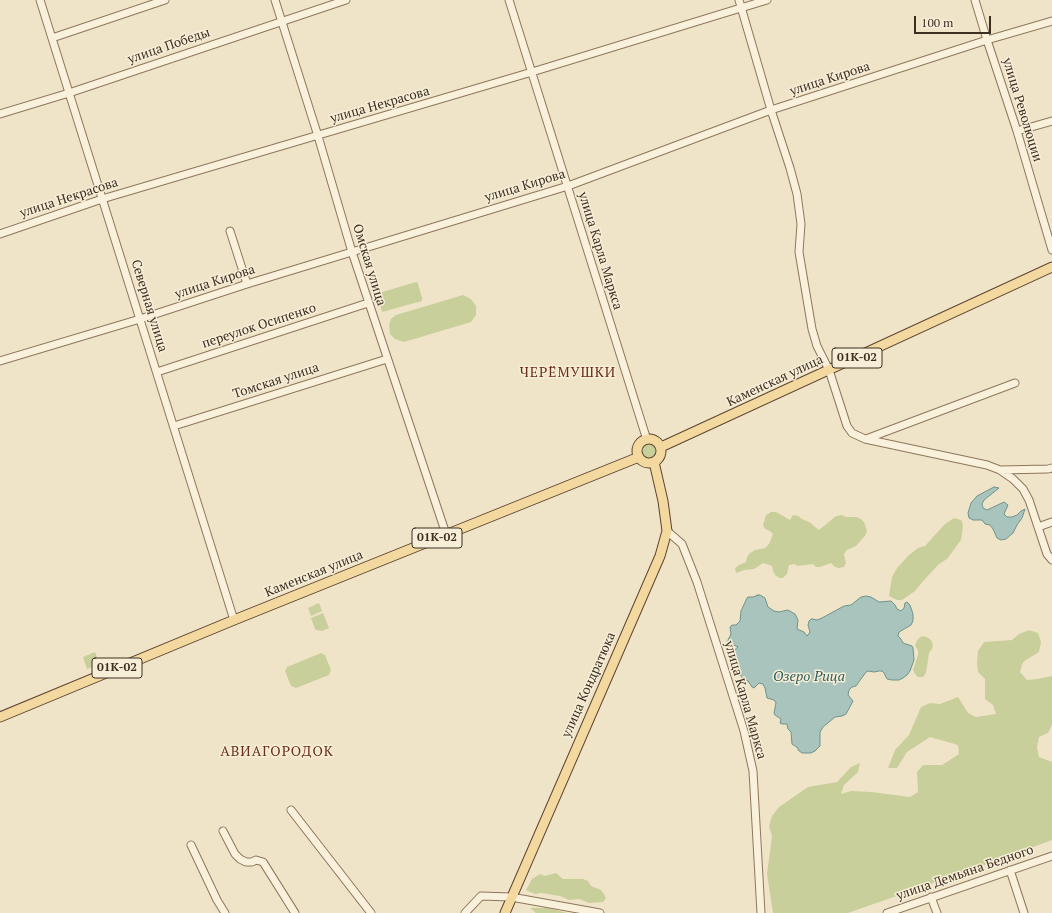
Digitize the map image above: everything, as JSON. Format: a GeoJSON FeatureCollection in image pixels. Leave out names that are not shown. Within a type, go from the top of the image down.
{"type":"FeatureCollection","features":[{"type":"Feature","properties":{"kind":"main road","name":"Каменская улица"},"geometry":{"type":"LineString","coordinates":[[660,447],[1052,267]]}},
{"type":"Feature","properties":{"kind":"main road"},"geometry":{"type":"LineString","coordinates":[[647,440],[654,440],[660,447],[660,458],[654,462],[647,463],[639,457],[639,446],[647,440]]}},
{"type":"Feature","properties":{"kind":"main road","name":"Каменская улица"},"geometry":{"type":"LineString","coordinates":[[0,717],[234,620],[639,457]]}},
{"type":"Feature","properties":{"kind":"main road","name":"улица Кондратюка"},"geometry":{"type":"LineString","coordinates":[[505,913],[660,556],[667,531],[663,501],[654,462]]}},
{"type":"Feature","properties":{"kind":"street","name":"Северная улица"},"geometry":{"type":"LineString","coordinates":[[40,0],[234,620]]}},
{"type":"Feature","properties":{"kind":"street"},"geometry":{"type":"LineString","coordinates":[[52,38],[166,0]]}},
{"type":"Feature","properties":{"kind":"street","name":"Омская улица"},"geometry":{"type":"LineString","coordinates":[[275,0],[318,136],[368,303],[446,534]]}},
{"type":"Feature","properties":{"kind":"street","name":"улица Победы"},"geometry":{"type":"LineString","coordinates":[[0,114],[69,93],[346,0]]}},
{"type":"Feature","properties":{"kind":"street","name":"улица Карла Маркса"},"geometry":{"type":"LineString","coordinates":[[509,0],[647,440]]}},
{"type":"Feature","properties":{"kind":"street"},"geometry":{"type":"LineString","coordinates":[[739,0],[797,194],[801,224],[799,252],[812,329],[817,346],[829,370],[847,426],[852,433],[865,439],[987,465],[1000,470],[1013,479],[1023,489],[1029,500],[1047,554],[1052,560]]}},
{"type":"Feature","properties":{"kind":"street","name":"улица Некрасова"},"geometry":{"type":"LineString","coordinates":[[0,234],[102,199],[532,72],[767,0]]}},
{"type":"Feature","properties":{"kind":"street","name":"улица Революции"},"geometry":{"type":"LineString","coordinates":[[976,0],[1052,250]]}},
{"type":"Feature","properties":{"kind":"street","name":"улица Кирова"},"geometry":{"type":"LineString","coordinates":[[0,361],[568,186],[771,110],[1052,20]]}},
{"type":"Feature","properties":{"kind":"street"},"geometry":{"type":"LineString","coordinates":[[1017,131],[1052,121]]}},
{"type":"Feature","properties":{"kind":"street"},"geometry":{"type":"LineString","coordinates":[[230,231],[247,284]]}},
{"type":"Feature","properties":{"kind":"street","name":"переулок Осипенко"},"geometry":{"type":"LineString","coordinates":[[156,372],[368,303]]}},
{"type":"Feature","properties":{"kind":"street","name":"Томская улица"},"geometry":{"type":"LineString","coordinates":[[174,426],[387,358]]}},
{"type":"Feature","properties":{"kind":"street"},"geometry":{"type":"LineString","coordinates":[[865,439],[1015,383]]}},
{"type":"Feature","properties":{"kind":"street"},"geometry":{"type":"LineString","coordinates":[[1000,470],[1052,468]]}},
{"type":"Feature","properties":{"kind":"street"},"geometry":{"type":"LineString","coordinates":[[1038,527],[1052,522]]}},
{"type":"Feature","properties":{"kind":"street","name":"улица Карла Маркса"},"geometry":{"type":"LineString","coordinates":[[667,531],[682,544],[697,582],[744,731],[753,771],[761,913]]}},
{"type":"Feature","properties":{"kind":"street"},"geometry":{"type":"LineString","coordinates":[[291,810],[371,913]]}},
{"type":"Feature","properties":{"kind":"street"},"geometry":{"type":"LineString","coordinates":[[223,831],[235,854],[240,859],[246,862],[256,860],[263,862],[295,913]]}},
{"type":"Feature","properties":{"kind":"street"},"geometry":{"type":"LineString","coordinates":[[191,845],[217,900],[225,913]]}},
{"type":"Feature","properties":{"kind":"street","name":"улица Демьяна Бедного"},"geometry":{"type":"LineString","coordinates":[[887,913],[1052,856]]}},
{"type":"Feature","properties":{"kind":"street"},"geometry":{"type":"LineString","coordinates":[[1010,870],[1024,913]]}},
{"type":"Feature","properties":{"kind":"street"},"geometry":{"type":"LineString","coordinates":[[465,913],[481,896],[511,897],[600,913]]}},
{"type":"Feature","properties":{"kind":"street"},"geometry":{"type":"LineString","coordinates":[[931,897],[937,913]]}},
{"type":"Feature","properties":{"kind":"green space"},"geometry":{"type":"Polygon","coordinates":[[[416,282],[418,283],[422,301],[382,312],[377,295],[379,293],[416,282]]]}},
{"type":"Feature","properties":{"kind":"green space"},"geometry":{"type":"Polygon","coordinates":[[[463,295],[471,299],[476,306],[476,315],[471,322],[404,342],[395,339],[390,334],[389,325],[391,319],[396,315],[463,295]]]}},
{"type":"Feature","properties":{"kind":"green space"},"geometry":{"type":"Polygon","coordinates":[[[645,441],[653,441],[659,447],[659,455],[653,461],[645,461],[639,455],[639,447],[645,441]]]}},
{"type":"Feature","properties":{"kind":"green space"},"geometry":{"type":"Polygon","coordinates":[[[771,512],[776,512],[790,520],[793,515],[798,516],[811,523],[819,530],[836,516],[842,515],[846,517],[856,517],[864,522],[867,531],[865,536],[856,546],[847,550],[844,554],[846,563],[844,567],[835,567],[831,563],[820,567],[816,567],[813,564],[798,566],[794,564],[789,565],[787,574],[783,578],[779,578],[775,575],[772,566],[763,563],[754,569],[736,573],[735,568],[746,562],[750,553],[755,550],[765,548],[769,544],[773,534],[765,529],[763,525],[766,515],[771,512]]]}},
{"type":"Feature","properties":{"kind":"green space"},"geometry":{"type":"Polygon","coordinates":[[[954,518],[962,521],[963,526],[961,540],[947,559],[939,564],[915,591],[902,600],[897,600],[889,596],[892,577],[897,568],[909,555],[918,548],[925,546],[945,524],[954,518]]]}},
{"type":"Feature","properties":{"kind":"green space"},"geometry":{"type":"Polygon","coordinates":[[[319,603],[322,611],[311,616],[308,608],[319,603]]]}},
{"type":"Feature","properties":{"kind":"green space"},"geometry":{"type":"Polygon","coordinates":[[[323,613],[329,628],[322,631],[316,630],[311,618],[323,613]]]}},
{"type":"Feature","properties":{"kind":"green space"},"geometry":{"type":"Polygon","coordinates":[[[1029,630],[1038,633],[1041,642],[1039,652],[1023,662],[1020,672],[1027,680],[1052,676],[1052,725],[1048,733],[1039,737],[1037,747],[1039,757],[1052,762],[1052,840],[979,867],[963,875],[945,879],[848,913],[773,913],[767,874],[772,836],[769,826],[772,816],[779,807],[808,787],[837,782],[851,767],[860,763],[858,772],[844,785],[841,794],[851,791],[910,797],[918,792],[917,772],[923,765],[942,765],[959,754],[958,745],[930,737],[907,752],[897,768],[888,768],[895,750],[909,735],[921,707],[930,703],[940,704],[958,697],[968,713],[976,717],[996,714],[993,705],[985,699],[985,679],[978,672],[978,651],[984,642],[1012,640],[1019,634],[1029,630]]]}},
{"type":"Feature","properties":{"kind":"green space"},"geometry":{"type":"Polygon","coordinates":[[[922,636],[931,640],[933,645],[929,653],[926,673],[923,677],[918,677],[913,670],[918,655],[918,650],[915,646],[917,640],[922,636]]]}},
{"type":"Feature","properties":{"kind":"green space"},"geometry":{"type":"Polygon","coordinates":[[[95,652],[100,664],[87,669],[83,657],[95,652]]]}},
{"type":"Feature","properties":{"kind":"green space"},"geometry":{"type":"Polygon","coordinates":[[[321,653],[325,655],[331,670],[329,675],[296,688],[291,686],[285,671],[287,667],[321,653]]]}},
{"type":"Feature","properties":{"kind":"green space"},"geometry":{"type":"Polygon","coordinates":[[[556,873],[563,879],[583,879],[588,881],[591,886],[601,890],[606,898],[603,902],[589,903],[579,899],[569,900],[560,896],[541,893],[535,894],[526,890],[532,879],[540,874],[545,876],[556,873]]]}},
{"type":"Feature","properties":{"kind":"green space"},"geometry":{"type":"Polygon","coordinates":[[[530,908],[548,908],[567,913],[536,913],[530,908]]]}},
{"type":"Feature","properties":{"kind":"water"},"geometry":{"type":"Polygon","coordinates":[[[994,487],[999,488],[984,500],[982,504],[983,508],[987,510],[1004,502],[1008,505],[1004,514],[1007,517],[1017,515],[1025,509],[1022,518],[1013,533],[1006,539],[1001,540],[997,538],[990,525],[985,524],[982,520],[973,520],[969,518],[968,513],[971,503],[977,496],[994,487]]]}},
{"type":"Feature","properties":{"kind":"water","name":"Озеро Рица"},"geometry":{"type":"Polygon","coordinates":[[[758,595],[765,598],[768,607],[774,611],[779,612],[788,610],[795,614],[798,620],[797,629],[804,632],[807,636],[810,632],[808,625],[811,619],[817,620],[822,618],[844,606],[851,605],[861,597],[871,597],[879,602],[891,601],[897,609],[901,611],[907,602],[910,605],[913,614],[913,621],[911,625],[899,632],[898,636],[903,643],[912,646],[913,648],[914,660],[910,671],[899,680],[887,679],[882,671],[866,672],[856,686],[849,690],[848,695],[853,701],[846,714],[835,717],[823,727],[820,732],[820,746],[815,751],[811,753],[802,753],[792,744],[791,732],[788,729],[787,724],[780,723],[781,719],[775,715],[776,703],[774,700],[767,698],[763,684],[759,683],[754,688],[752,687],[748,681],[744,680],[741,676],[738,665],[731,659],[732,652],[738,647],[734,645],[729,647],[728,645],[728,640],[731,634],[730,627],[732,625],[736,625],[740,621],[741,611],[747,598],[758,595]]]}},
{"type":"Feature","properties":{"kind":"district","name":"ЧЕРЁМУШКИ"},"geometry":{"type":"Point","coordinates":[568,373]}},
{"type":"Feature","properties":{"kind":"district","name":"АВИАГОРОДОК"},"geometry":{"type":"Point","coordinates":[277,752]}}]}
